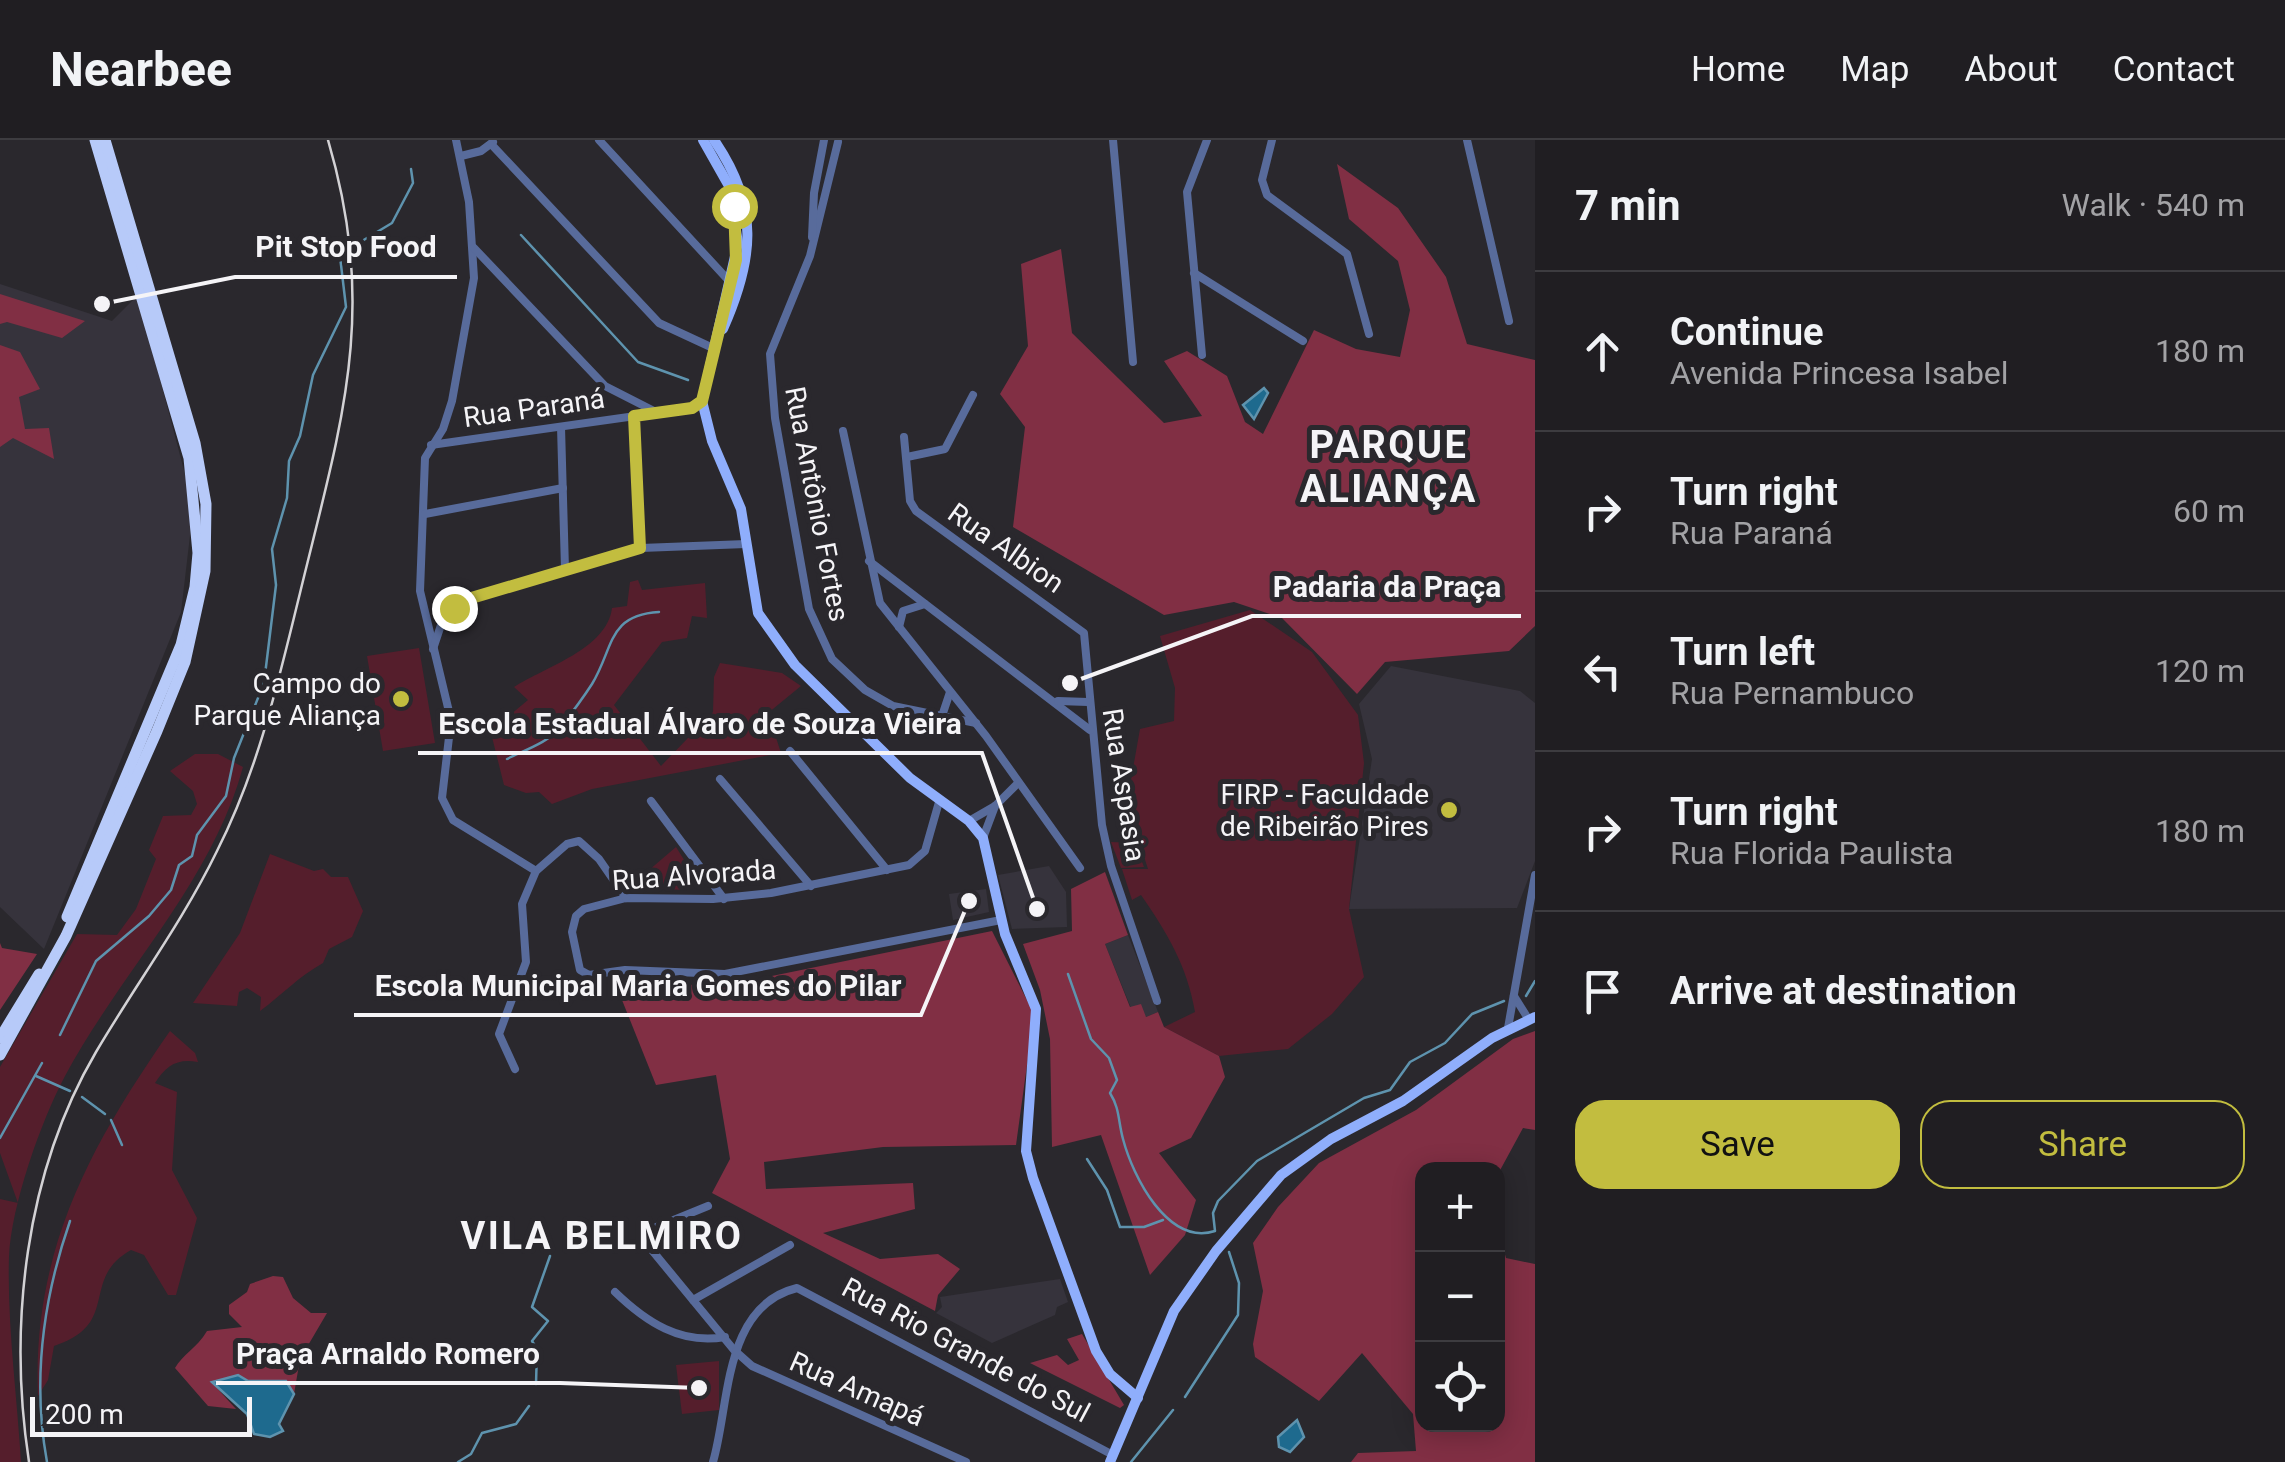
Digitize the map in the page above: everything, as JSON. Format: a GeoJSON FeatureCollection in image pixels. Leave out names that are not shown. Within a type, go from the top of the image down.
{"type":"FeatureCollection","features":[{"type":"Feature","properties":{"kind":"highway"},"geometry":{"type":"LineString","coordinates":[[95,140],[130,234]]}},
{"type":"Feature","properties":{"kind":"highway"},"geometry":{"type":"LineString","coordinates":[[0,1054],[75,907],[175,675],[195,588],[197,512],[189,458],[106,140]]}},
{"type":"Feature","properties":{"kind":"highway"},"geometry":{"type":"LineString","coordinates":[[0,1038],[75,907]]}},
{"type":"Feature","properties":{"kind":"main road"},"geometry":{"type":"LineString","coordinates":[[703,140],[721,168],[734,206],[738,243],[702,401],[712,441],[741,509],[758,613],[772,638],[874,744],[939,802],[970,821],[983,838],[1001,920],[1036,1009],[1026,1150],[1033,1178],[1096,1352],[1110,1374],[1138,1398]]}},
{"type":"Feature","properties":{"kind":"main road"},"geometry":{"type":"LineString","coordinates":[[714,140],[734,174],[749,240],[744,282],[715,348]]}},
{"type":"Feature","properties":{"kind":"main road"},"geometry":{"type":"LineString","coordinates":[[1112,1459],[1174,1311],[1216,1251],[1281,1175],[1331,1139],[1403,1101],[1508,1028],[1532,1018]]}},
{"type":"Feature","properties":{"kind":"street"},"geometry":{"type":"LineString","coordinates":[[456,140],[474,248],[468,314],[452,401],[443,429],[425,458],[420,591],[451,720],[440,782],[446,810],[470,832],[536,872]]}},
{"type":"Feature","properties":{"kind":"street"},"geometry":{"type":"LineString","coordinates":[[599,140],[731,284]]}},
{"type":"Feature","properties":{"kind":"street"},"geometry":{"type":"LineString","coordinates":[[812,246],[812,212],[824,140]]}},
{"type":"Feature","properties":{"kind":"street"},"geometry":{"type":"LineString","coordinates":[[1114,140],[1132,362]]}},
{"type":"Feature","properties":{"kind":"street"},"geometry":{"type":"LineString","coordinates":[[1202,355],[1188,192],[1208,140]]}},
{"type":"Feature","properties":{"kind":"street"},"geometry":{"type":"LineString","coordinates":[[1272,140],[1263,168],[1263,188],[1275,204],[1347,254],[1369,334]]}},
{"type":"Feature","properties":{"kind":"street"},"geometry":{"type":"LineString","coordinates":[[1467,140],[1509,321]]}},
{"type":"Feature","properties":{"kind":"street","name":"Rua Antônio Fortes"},"geometry":{"type":"LineString","coordinates":[[839,141],[812,246],[773,342],[770,366],[775,418],[814,625],[832,659],[865,690],[892,706],[976,723]]}},
{"type":"Feature","properties":{"kind":"street"},"geometry":{"type":"LineString","coordinates":[[461,156],[492,142],[659,324],[715,348]]}},
{"type":"Feature","properties":{"kind":"street"},"geometry":{"type":"LineString","coordinates":[[474,248],[617,403],[658,413]]}},
{"type":"Feature","properties":{"kind":"street"},"geometry":{"type":"LineString","coordinates":[[1194,272],[1303,341]]}},
{"type":"Feature","properties":{"kind":"street"},"geometry":{"type":"LineString","coordinates":[[907,457],[945,449],[972,394]]}},
{"type":"Feature","properties":{"kind":"street","name":"Rua Paraná"},"geometry":{"type":"LineString","coordinates":[[430,445],[692,408],[702,401]]}},
{"type":"Feature","properties":{"kind":"street"},"geometry":{"type":"LineString","coordinates":[[605,421],[617,403]]}},
{"type":"Feature","properties":{"kind":"street"},"geometry":{"type":"LineString","coordinates":[[634,416],[640,548]]}},
{"type":"Feature","properties":{"kind":"street"},"geometry":{"type":"LineString","coordinates":[[561,427],[565,569]]}},
{"type":"Feature","properties":{"kind":"street"},"geometry":{"type":"LineString","coordinates":[[842,431],[880,603],[976,723],[1080,868]]}},
{"type":"Feature","properties":{"kind":"street","name":"Rua Albion"},"geometry":{"type":"LineString","coordinates":[[904,437],[910,501],[916,511],[1082,630]]}},
{"type":"Feature","properties":{"kind":"street"},"geometry":{"type":"LineString","coordinates":[[425,514],[563,488]]}},
{"type":"Feature","properties":{"kind":"street"},"geometry":{"type":"LineString","coordinates":[[433,649],[442,622],[462,602],[640,548],[746,544]]}},
{"type":"Feature","properties":{"kind":"street"},"geometry":{"type":"LineString","coordinates":[[869,561],[1090,730]]}},
{"type":"Feature","properties":{"kind":"street"},"geometry":{"type":"LineString","coordinates":[[899,630],[903,611],[925,604]]}},
{"type":"Feature","properties":{"kind":"street","name":"Rua Aspasia"},"geometry":{"type":"LineString","coordinates":[[1082,630],[1090,730],[1110,863],[1157,1000]]}},
{"type":"Feature","properties":{"kind":"street"},"geometry":{"type":"LineString","coordinates":[[942,716],[950,692]]}},
{"type":"Feature","properties":{"kind":"street"},"geometry":{"type":"LineString","coordinates":[[1055,701],[1088,702]]}},
{"type":"Feature","properties":{"kind":"street"},"geometry":{"type":"LineString","coordinates":[[790,751],[886,870]]}},
{"type":"Feature","properties":{"kind":"street"},"geometry":{"type":"LineString","coordinates":[[720,779],[811,886]]}},
{"type":"Feature","properties":{"kind":"street"},"geometry":{"type":"LineString","coordinates":[[970,821],[995,806],[1018,783]]}},
{"type":"Feature","properties":{"kind":"street"},"geometry":{"type":"LineString","coordinates":[[651,801],[724,899]]}},
{"type":"Feature","properties":{"kind":"street","name":"Rua Alvorada"},"geometry":{"type":"LineString","coordinates":[[939,802],[924,851],[909,865],[724,899],[626,898],[576,916],[572,932],[577,960],[588,975],[644,970],[702,976],[1001,920]]}},
{"type":"Feature","properties":{"kind":"street"},"geometry":{"type":"LineString","coordinates":[[983,838],[995,806]]}},
{"type":"Feature","properties":{"kind":"street"},"geometry":{"type":"LineString","coordinates":[[515,1068],[501,1044],[500,1024],[526,962],[522,904],[536,872],[567,844],[579,841],[599,858],[626,898]]}},
{"type":"Feature","properties":{"kind":"street"},"geometry":{"type":"LineString","coordinates":[[1508,1028],[1535,876]]}},
{"type":"Feature","properties":{"kind":"street"},"geometry":{"type":"LineString","coordinates":[[1515,1001],[1532,1018]]}},
{"type":"Feature","properties":{"kind":"street"},"geometry":{"type":"LineString","coordinates":[[708,1206],[654,1228],[646,1238],[650,1252],[734,1350],[713,1462]]}},
{"type":"Feature","properties":{"kind":"street"},"geometry":{"type":"LineString","coordinates":[[693,1300],[790,1245]]}},
{"type":"Feature","properties":{"kind":"street","name":"Rua Rio Grande do Sul"},"geometry":{"type":"LineString","coordinates":[[734,1350],[770,1301],[797,1288],[1112,1459]]}},
{"type":"Feature","properties":{"kind":"street"},"geometry":{"type":"LineString","coordinates":[[615,1292],[674,1334],[690,1340],[725,1337]]}},
{"type":"Feature","properties":{"kind":"street","name":"Rua Amapá"},"geometry":{"type":"LineString","coordinates":[[734,1350],[752,1366],[966,1462]]}},
{"type":"Feature","properties":{"kind":"shaded area"},"geometry":{"type":"Polygon","coordinates":[[[1337,164],[1398,208],[1446,277],[1467,344],[1535,360],[1535,626],[1509,651],[1385,662],[1357,694],[1282,618],[1234,602],[1164,615],[1013,527],[1025,427],[1000,394],[1028,346],[1021,264],[1061,249],[1072,333],[1164,423],[1202,416],[1164,361],[1187,351],[1227,376],[1245,422],[1263,434],[1314,330],[1356,349],[1400,357],[1410,310],[1398,261],[1349,219],[1337,164]]]}},
{"type":"Feature","properties":{"kind":"shaded area"},"geometry":{"type":"Polygon","coordinates":[[[0,284],[112,321],[138,295],[187,482],[191,527],[181,612],[44,949],[0,907],[0,284]]]}},
{"type":"Feature","properties":{"kind":"shaded area"},"geometry":{"type":"Polygon","coordinates":[[[0,294],[85,321],[62,338],[7,322],[0,324],[0,294]]]}},
{"type":"Feature","properties":{"kind":"shaded area"},"geometry":{"type":"Polygon","coordinates":[[[0,345],[20,352],[40,389],[19,397],[25,429],[49,428],[54,459],[13,438],[0,447],[0,345]]]}},
{"type":"Feature","properties":{"kind":"shaded area"},"geometry":{"type":"Polygon","coordinates":[[[638,580],[642,590],[705,583],[707,618],[692,616],[687,638],[662,642],[614,705],[661,766],[713,712],[714,677],[720,663],[782,673],[801,686],[768,713],[781,753],[592,789],[552,804],[539,792],[526,793],[504,785],[491,733],[462,736],[465,720],[510,715],[528,700],[514,687],[587,646],[608,622],[612,608],[627,606],[630,582],[638,580]]]}},
{"type":"Feature","properties":{"kind":"shaded area"},"geometry":{"type":"Polygon","coordinates":[[[1250,610],[1312,652],[1358,715],[1364,763],[1349,909],[1364,977],[1332,1014],[1288,1049],[1219,1056],[1164,1027],[1195,1012],[1182,965],[1160,923],[1141,895],[1132,900],[1122,869],[1148,869],[1138,838],[1121,836],[1140,729],[1174,721],[1175,688],[1160,636],[1250,610]]]}},
{"type":"Feature","properties":{"kind":"shaded area","name":"Campo do Parque Aliança"},"geometry":{"type":"Polygon","coordinates":[[[419,648],[435,743],[383,751],[367,656],[419,648]]]}},
{"type":"Feature","properties":{"kind":"shaded area","name":"FIRP - Faculdade de Ribeirão Pires"},"geometry":{"type":"Polygon","coordinates":[[[1391,666],[1520,691],[1535,703],[1535,861],[1517,908],[1349,909],[1372,759],[1359,704],[1391,666]]]}},
{"type":"Feature","properties":{"kind":"shaded area"},"geometry":{"type":"Polygon","coordinates":[[[195,754],[218,754],[243,767],[229,809],[188,888],[65,1076],[37,1140],[18,1203],[0,1153],[0,1067],[77,934],[117,935],[136,909],[156,859],[149,850],[163,816],[191,815],[197,804],[193,791],[170,771],[195,754]]]}},
{"type":"Feature","properties":{"kind":"shaded area"},"geometry":{"type":"Polygon","coordinates":[[[1111,842],[1135,843],[1144,867],[1121,868],[1111,842]]]}},
{"type":"Feature","properties":{"kind":"shaded area"},"geometry":{"type":"Polygon","coordinates":[[[676,847],[691,871],[685,890],[640,888],[634,883],[676,847]]]}},
{"type":"Feature","properties":{"kind":"shaded area"},"geometry":{"type":"Polygon","coordinates":[[[270,854],[314,871],[323,869],[331,877],[348,877],[363,911],[352,937],[329,949],[323,963],[260,1011],[261,997],[247,988],[239,992],[237,1006],[193,1003],[240,933],[270,854]]]}},
{"type":"Feature","properties":{"kind":"shaded area"},"geometry":{"type":"Polygon","coordinates":[[[1049,866],[1066,892],[1067,927],[1012,929],[998,875],[1049,866]]]}},
{"type":"Feature","properties":{"kind":"shaded area"},"geometry":{"type":"Polygon","coordinates":[[[1105,872],[1128,935],[1105,944],[1130,1007],[1141,1004],[1146,1017],[1158,1012],[1164,1027],[1219,1056],[1225,1077],[1191,1138],[1159,1153],[1196,1200],[1185,1235],[1150,1275],[1101,1135],[1052,1147],[1050,1039],[1040,990],[1023,944],[1072,931],[1071,889],[1105,872]]]}},
{"type":"Feature","properties":{"kind":"shaded area"},"geometry":{"type":"Polygon","coordinates":[[[986,889],[989,912],[953,920],[949,894],[986,889]]]}},
{"type":"Feature","properties":{"kind":"shaded area"},"geometry":{"type":"Polygon","coordinates":[[[992,931],[1034,1014],[1016,1145],[883,1147],[764,1162],[766,1189],[913,1183],[915,1209],[823,1233],[880,1259],[938,1254],[960,1269],[938,1295],[935,1311],[712,1193],[730,1159],[716,1075],[656,1085],[620,995],[670,984],[723,986],[992,931]]]}},
{"type":"Feature","properties":{"kind":"shaded area"},"geometry":{"type":"Polygon","coordinates":[[[1128,935],[1158,1012],[1146,1017],[1131,1008],[1105,944],[1128,935]]]}},
{"type":"Feature","properties":{"kind":"shaded area"},"geometry":{"type":"Polygon","coordinates":[[[0,943],[2,948],[37,954],[0,1010],[0,943]]]}},
{"type":"Feature","properties":{"kind":"shaded area"},"geometry":{"type":"Polygon","coordinates":[[[170,1031],[195,1053],[198,1062],[173,1064],[155,1083],[177,1092],[172,1170],[197,1218],[176,1295],[168,1295],[144,1255],[131,1250],[107,1274],[95,1314],[87,1326],[75,1337],[54,1346],[48,1380],[38,1396],[45,1294],[72,1202],[115,1116],[170,1031]]]}},
{"type":"Feature","properties":{"kind":"shaded area"},"geometry":{"type":"Polygon","coordinates":[[[1535,1031],[1535,1130],[1523,1128],[1505,1162],[1415,1162],[1415,1432],[1505,1432],[1505,1254],[1506,1258],[1535,1264],[1535,1462],[1351,1462],[1358,1453],[1416,1451],[1413,1414],[1362,1353],[1319,1401],[1255,1357],[1253,1344],[1263,1291],[1253,1243],[1278,1207],[1319,1163],[1416,1110],[1513,1039],[1535,1031]]]}},
{"type":"Feature","properties":{"kind":"shaded area"},"geometry":{"type":"Polygon","coordinates":[[[0,1199],[18,1203],[11,1236],[9,1282],[21,1462],[0,1462],[0,1199]]]}},
{"type":"Feature","properties":{"kind":"shaded area"},"geometry":{"type":"Polygon","coordinates":[[[273,1276],[283,1277],[293,1298],[311,1313],[327,1313],[300,1359],[294,1394],[286,1381],[215,1386],[236,1409],[208,1406],[175,1368],[207,1331],[242,1327],[229,1314],[229,1305],[247,1292],[250,1284],[273,1276]]]}},
{"type":"Feature","properties":{"kind":"shaded area"},"geometry":{"type":"Polygon","coordinates":[[[1060,1279],[1068,1302],[1057,1307],[1055,1315],[992,1343],[936,1313],[942,1307],[940,1297],[1060,1279]]]}},
{"type":"Feature","properties":{"kind":"shaded area"},"geometry":{"type":"Polygon","coordinates":[[[1082,1334],[1124,1405],[1120,1408],[1030,1363],[1057,1355],[1068,1365],[1079,1360],[1067,1339],[1082,1334]]]}},
{"type":"Feature","properties":{"kind":"shaded area"},"geometry":{"type":"Polygon","coordinates":[[[719,1361],[719,1410],[682,1414],[676,1365],[719,1361]]]}},
{"type":"Feature","properties":{"kind":"water"},"geometry":{"type":"Polygon","coordinates":[[[1264,388],[1268,393],[1254,419],[1243,405],[1264,388]]]}},
{"type":"Feature","properties":{"kind":"water"},"geometry":{"type":"Polygon","coordinates":[[[238,1375],[248,1381],[286,1381],[294,1394],[279,1424],[283,1431],[270,1437],[254,1434],[247,1414],[212,1382],[238,1375]]]}},
{"type":"Feature","properties":{"kind":"water"},"geometry":{"type":"Polygon","coordinates":[[[1297,1420],[1304,1437],[1290,1452],[1279,1447],[1278,1437],[1297,1420]]]}},
{"type":"Feature","properties":{"kind":"waterway"},"geometry":{"type":"LineString","coordinates":[[357,244],[392,223],[413,183],[411,169]]}},
{"type":"Feature","properties":{"kind":"waterway"},"geometry":{"type":"LineString","coordinates":[[521,235],[638,362],[688,380]]}},
{"type":"Feature","properties":{"kind":"waterway"},"geometry":{"type":"LineString","coordinates":[[60,1035],[96,961],[149,916],[171,890],[179,865],[192,856],[197,835],[226,796],[234,758],[264,683],[276,585],[272,549],[287,498],[289,461],[300,436],[313,375],[346,307],[339,248]]}},
{"type":"Feature","properties":{"kind":"waterway"},"geometry":{"type":"LineString","coordinates":[[507,759],[560,728],[592,684],[621,627],[642,614],[659,612]]}},
{"type":"Feature","properties":{"kind":"waterway"},"geometry":{"type":"LineString","coordinates":[[1068,974],[1091,1039],[1109,1058],[1117,1080],[1110,1093],[1135,1172],[1168,1219],[1198,1233],[1215,1231],[1213,1213],[1218,1201],[1257,1161],[1364,1098],[1390,1090],[1410,1062],[1445,1043],[1472,1014],[1504,1001]]}},
{"type":"Feature","properties":{"kind":"waterway"},"geometry":{"type":"LineString","coordinates":[[1526,996],[1535,981]]}},
{"type":"Feature","properties":{"kind":"waterway"},"geometry":{"type":"LineString","coordinates":[[0,1138],[42,1063]]}},
{"type":"Feature","properties":{"kind":"waterway"},"geometry":{"type":"LineString","coordinates":[[36,1076],[70,1091]]}},
{"type":"Feature","properties":{"kind":"waterway"},"geometry":{"type":"LineString","coordinates":[[82,1097],[105,1114]]}},
{"type":"Feature","properties":{"kind":"waterway"},"geometry":{"type":"LineString","coordinates":[[111,1120],[122,1145]]}},
{"type":"Feature","properties":{"kind":"waterway"},"geometry":{"type":"LineString","coordinates":[[1087,1159],[1107,1190],[1120,1227],[1144,1227],[1163,1220]]}},
{"type":"Feature","properties":{"kind":"waterway"},"geometry":{"type":"LineString","coordinates":[[47,1462],[40,1401],[43,1340],[53,1280],[70,1221]]}},
{"type":"Feature","properties":{"kind":"waterway"},"geometry":{"type":"LineString","coordinates":[[1185,1397],[1238,1315],[1239,1283],[1229,1252]]}},
{"type":"Feature","properties":{"kind":"waterway"},"geometry":{"type":"LineString","coordinates":[[536,1384],[537,1349],[532,1341],[548,1321],[532,1307],[550,1256]]}},
{"type":"Feature","properties":{"kind":"waterway"},"geometry":{"type":"LineString","coordinates":[[458,1462],[471,1454],[482,1433],[516,1424],[529,1406]]}},
{"type":"Feature","properties":{"kind":"waterway"},"geometry":{"type":"LineString","coordinates":[[1131,1462],[1173,1410]]}},
{"type":"Feature","properties":{"kind":"railway"},"geometry":{"type":"LineString","coordinates":[[29,1462],[23,1410],[22,1304],[38,1199],[53,1148],[96,1052],[189,902],[232,820],[275,692],[329,475],[348,368],[352,315],[351,260],[343,202],[328,140]]}},
{"type":"Feature","properties":{"kind":"place","name":"Pit Stop Food"},"geometry":{"type":"Point","coordinates":[102,304]}},
{"type":"Feature","properties":{"kind":"place","name":"Padaria da Praça"},"geometry":{"type":"Point","coordinates":[1070,683]}},
{"type":"Feature","properties":{"kind":"place","name":"Campo do Parque Aliança"},"geometry":{"type":"Point","coordinates":[401,699]}},
{"type":"Feature","properties":{"kind":"place","name":"FIRP - Faculdade de Ribeirão Pires"},"geometry":{"type":"Point","coordinates":[1449,810]}},
{"type":"Feature","properties":{"kind":"place","name":"Escola Municipal Maria Gomes do Pilar"},"geometry":{"type":"Point","coordinates":[969,901]}},
{"type":"Feature","properties":{"kind":"place","name":"Escola Estadual Álvaro de Souza Vieira"},"geometry":{"type":"Point","coordinates":[1037,909]}},
{"type":"Feature","properties":{"kind":"place","name":"Praça Arnaldo Romero"},"geometry":{"type":"Point","coordinates":[699,1388]}},
{"type":"Feature","properties":{"kind":"district","name":"PARQUE ALIANÇA"},"geometry":{"type":"Point","coordinates":[1389,467]}},
{"type":"Feature","properties":{"kind":"district","name":"VILA BELMIRO"},"geometry":{"type":"Point","coordinates":[602,1236]}},
{"type":"Feature","properties":{"kind":"route"},"geometry":{"type":"LineString","coordinates":[[454,608],[468,599],[640,548],[634,416],[692,408],[702,401],[736,260],[734,206]]}}]}
